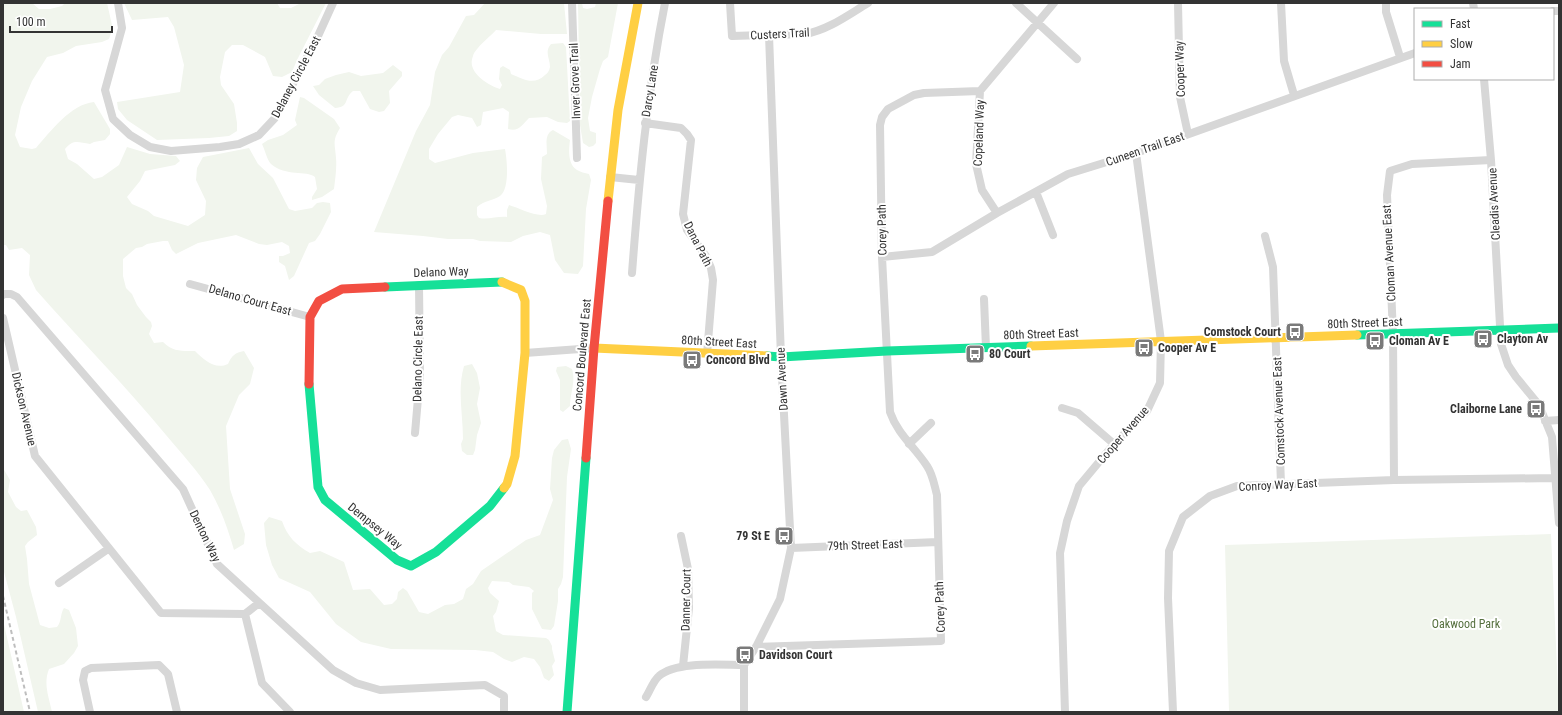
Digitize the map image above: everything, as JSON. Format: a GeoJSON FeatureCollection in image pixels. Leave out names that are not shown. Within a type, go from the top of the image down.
{"type":"FeatureCollection","features":[{"type":"Feature","properties":{"kind":"street","name":"Delaney Circle East"},"geometry":{"type":"LineString","coordinates":[[118,3],[122,28],[105,90],[113,118],[130,135],[150,147],[171,151],[239,144],[259,135],[275,118],[318,36],[333,3]]}},
{"type":"Feature","properties":{"kind":"street","name":"Inver Grove Trail"},"geometry":{"type":"LineString","coordinates":[[572,3],[577,158]]}},
{"type":"Feature","properties":{"kind":"street","name":"Concord Boulevard East"},"geometry":{"type":"LineString","coordinates":[[567,712],[594,348],[610,177],[623,83],[638,3]]}},
{"type":"Feature","properties":{"kind":"street","name":"Darcy Lane"},"geometry":{"type":"LineString","coordinates":[[632,273],[645,124],[654,61],[665,3]]}},
{"type":"Feature","properties":{"kind":"street","name":"Custers Trail"},"geometry":{"type":"LineString","coordinates":[[730,3],[732,36],[816,32],[833,25],[868,3]]}},
{"type":"Feature","properties":{"kind":"street"},"geometry":{"type":"LineString","coordinates":[[1016,3],[1077,58]]}},
{"type":"Feature","properties":{"kind":"street","name":"Copeland Way"},"geometry":{"type":"LineString","coordinates":[[997,213],[982,190],[976,164],[980,90],[1054,3]]}},
{"type":"Feature","properties":{"kind":"street","name":"Cooper Way"},"geometry":{"type":"LineString","coordinates":[[1178,3],[1180,97],[1188,134]]}},
{"type":"Feature","properties":{"kind":"street"},"geometry":{"type":"LineString","coordinates":[[1281,3],[1284,61],[1294,95]]}},
{"type":"Feature","properties":{"kind":"street"},"geometry":{"type":"LineString","coordinates":[[1386,3],[1386,12],[1400,57]]}},
{"type":"Feature","properties":{"kind":"street","name":"Dawn Avenue"},"geometry":{"type":"LineString","coordinates":[[744,665],[756,647],[780,599],[791,548],[781,357],[769,35]]}},
{"type":"Feature","properties":{"kind":"street","name":"Cuneen Trail East"},"geometry":{"type":"LineString","coordinates":[[882,257],[932,252],[997,213],[1068,174],[1188,134],[1414,53]]}},
{"type":"Feature","properties":{"kind":"street","name":"Cleadis Avenue"},"geometry":{"type":"LineString","coordinates":[[1484,80],[1491,160],[1501,344],[1508,365],[1516,377],[1539,404],[1552,437],[1559,523]]}},
{"type":"Feature","properties":{"kind":"street","name":"Corey Path"},"geometry":{"type":"LineString","coordinates":[[756,647],[941,641],[937,495],[933,479],[927,466],[894,425],[890,412],[882,257],[880,125],[882,117],[888,109],[914,95],[924,92],[980,90]]}},
{"type":"Feature","properties":{"kind":"street","name":"Dana Path"},"geometry":{"type":"LineString","coordinates":[[645,124],[680,128],[691,140],[683,214],[687,230],[706,256],[711,268],[713,280],[707,354]]}},
{"type":"Feature","properties":{"kind":"street","name":"Cooper Avenue"},"geometry":{"type":"LineString","coordinates":[[1064,712],[1060,553],[1067,521],[1079,486],[1114,444],[1147,411],[1160,383],[1162,341],[1136,152]]}},
{"type":"Feature","properties":{"kind":"street","name":"Cloman Avenue East"},"geometry":{"type":"LineString","coordinates":[[1394,480],[1393,334],[1386,195],[1390,171],[1412,164],[1491,160]]}},
{"type":"Feature","properties":{"kind":"street"},"geometry":{"type":"LineString","coordinates":[[610,177],[639,180]]}},
{"type":"Feature","properties":{"kind":"street"},"geometry":{"type":"LineString","coordinates":[[1036,192],[1053,235]]}},
{"type":"Feature","properties":{"kind":"street","name":"Comstock Avenue East"},"geometry":{"type":"LineString","coordinates":[[1266,236],[1273,267],[1277,338],[1281,484]]}},
{"type":"Feature","properties":{"kind":"street","name":"Delano Way"},"geometry":{"type":"LineString","coordinates":[[310,317],[319,301],[342,289],[502,282],[520,290],[525,301],[525,353]]}},
{"type":"Feature","properties":{"kind":"street","name":"Delano Court East"},"geometry":{"type":"LineString","coordinates":[[190,284],[310,317]]}},
{"type":"Feature","properties":{"kind":"street","name":"Delano Circle East"},"geometry":{"type":"LineString","coordinates":[[415,433],[420,375],[418,285]]}},
{"type":"Feature","properties":{"kind":"street","name":"Denton Way"},"geometry":{"type":"LineString","coordinates":[[3,294],[11,294],[17,297],[183,489],[217,564],[333,670],[356,683],[380,690],[485,685],[504,696],[504,712]]}},
{"type":"Feature","properties":{"kind":"street"},"geometry":{"type":"LineString","coordinates":[[984,299],[986,348]]}},
{"type":"Feature","properties":{"kind":"street","name":"Dempsey Way"},"geometry":{"type":"LineString","coordinates":[[310,317],[309,394],[318,487],[325,500],[397,560],[411,566],[436,552],[490,506],[507,484],[515,456],[525,353]]}},
{"type":"Feature","properties":{"kind":"street","name":"Dickson Avenue"},"geometry":{"type":"LineString","coordinates":[[3,318],[35,456],[161,613],[245,614]]}},
{"type":"Feature","properties":{"kind":"street","name":"80th Street East"},"geometry":{"type":"LineString","coordinates":[[525,353],[594,348],[781,357],[887,351],[1559,328]]}},
{"type":"Feature","properties":{"kind":"street"},"geometry":{"type":"LineString","coordinates":[[1062,408],[1078,413],[1114,444]]}},
{"type":"Feature","properties":{"kind":"street"},"geometry":{"type":"LineString","coordinates":[[1546,421],[1559,420]]}},
{"type":"Feature","properties":{"kind":"street"},"geometry":{"type":"LineString","coordinates":[[909,444],[931,423]]}},
{"type":"Feature","properties":{"kind":"street","name":"Conroy Way East"},"geometry":{"type":"LineString","coordinates":[[1173,712],[1168,598],[1169,551],[1184,517],[1210,496],[1237,486],[1394,480],[1555,478]]}},
{"type":"Feature","properties":{"kind":"street","name":"Danner Court"},"geometry":{"type":"LineString","coordinates":[[681,536],[688,569],[688,608],[684,666]]}},
{"type":"Feature","properties":{"kind":"street","name":"79th Street East"},"geometry":{"type":"LineString","coordinates":[[791,548],[938,542]]}},
{"type":"Feature","properties":{"kind":"street"},"geometry":{"type":"LineString","coordinates":[[59,583],[108,548]]}},
{"type":"Feature","properties":{"kind":"street"},"geometry":{"type":"LineString","coordinates":[[259,603],[245,614],[262,683],[290,712]]}},
{"type":"Feature","properties":{"kind":"street"},"geometry":{"type":"LineString","coordinates":[[90,712],[83,680],[85,671],[91,668],[159,665],[168,674],[177,712]]}},
{"type":"Feature","properties":{"kind":"street"},"geometry":{"type":"LineString","coordinates":[[646,697],[658,676],[669,669],[684,666],[744,665],[744,712]]}},
{"type":"Feature","properties":{"kind":"green space"},"geometry":{"type":"Polygon","coordinates":[[[3,3],[32,3],[39,9],[50,9],[62,6],[65,3],[107,3],[112,25],[109,39],[102,42],[76,46],[63,53],[47,57],[32,81],[21,107],[15,135],[20,147],[32,149],[36,148],[54,127],[69,113],[85,104],[94,102],[110,129],[110,134],[105,140],[90,144],[73,142],[65,149],[68,159],[77,164],[94,179],[102,177],[119,165],[127,147],[150,154],[176,156],[180,161],[175,165],[145,171],[140,181],[127,197],[132,204],[148,211],[154,216],[188,226],[205,215],[206,201],[196,180],[197,168],[203,157],[249,148],[258,164],[273,178],[289,209],[295,211],[312,208],[317,203],[330,203],[331,212],[320,234],[315,241],[309,243],[294,276],[289,280],[285,266],[279,262],[279,256],[290,253],[289,246],[282,242],[267,245],[259,244],[236,235],[198,243],[176,254],[172,250],[168,241],[147,244],[136,248],[123,259],[123,276],[126,288],[132,294],[137,305],[151,322],[152,326],[149,334],[154,343],[163,342],[170,348],[182,351],[195,351],[206,361],[219,366],[228,364],[234,355],[244,351],[254,368],[250,384],[239,395],[226,426],[230,489],[245,534],[244,544],[234,550],[218,504],[200,476],[134,398],[36,290],[29,275],[30,255],[22,248],[9,250],[6,245],[3,245],[3,3]]]}},
{"type":"Feature","properties":{"kind":"green space"},"geometry":{"type":"Polygon","coordinates":[[[124,3],[277,3],[280,8],[291,8],[301,3],[326,3],[292,72],[282,77],[273,76],[265,57],[243,45],[232,45],[225,52],[220,77],[221,85],[234,104],[237,131],[229,136],[157,140],[127,120],[118,109],[117,102],[180,92],[184,65],[174,27],[168,17],[132,20],[124,3]]]}},
{"type":"Feature","properties":{"kind":"green space"},"geometry":{"type":"Polygon","coordinates":[[[485,3],[564,3],[567,34],[541,34],[496,30],[474,53],[472,62],[475,72],[479,77],[500,89],[502,85],[499,79],[500,68],[503,66],[510,70],[511,74],[524,79],[533,81],[537,80],[548,73],[550,64],[548,50],[551,44],[563,43],[566,47],[570,121],[567,123],[558,122],[547,117],[529,118],[518,129],[512,130],[508,129],[509,112],[503,108],[483,112],[481,125],[477,127],[472,118],[458,115],[452,117],[438,134],[429,149],[429,159],[435,163],[473,153],[505,149],[507,181],[503,192],[497,198],[477,207],[477,215],[479,218],[507,217],[509,205],[533,214],[543,215],[546,214],[547,206],[541,179],[542,157],[547,154],[548,134],[553,130],[570,140],[569,156],[572,164],[578,171],[589,174],[591,180],[586,209],[583,266],[578,274],[564,273],[555,260],[550,235],[540,232],[523,236],[511,242],[448,239],[374,232],[416,131],[430,105],[435,72],[442,55],[449,47],[466,16],[474,15],[485,3]]]}},
{"type":"Feature","properties":{"kind":"green space"},"geometry":{"type":"Polygon","coordinates":[[[578,3],[582,3],[583,8],[587,9],[595,7],[596,3],[618,3],[608,57],[603,61],[592,97],[588,118],[590,131],[596,133],[596,143],[589,147],[583,143],[580,125],[578,3]]]}},
{"type":"Feature","properties":{"kind":"green space"},"geometry":{"type":"Polygon","coordinates":[[[393,65],[402,72],[402,76],[389,91],[390,103],[384,111],[379,112],[370,109],[360,91],[353,91],[343,106],[335,108],[319,95],[313,86],[319,85],[325,79],[349,72],[361,76],[383,73],[393,65]]]}},
{"type":"Feature","properties":{"kind":"green space"},"geometry":{"type":"Polygon","coordinates":[[[300,97],[304,98],[334,119],[340,128],[336,136],[335,143],[336,166],[334,189],[322,197],[312,200],[312,197],[317,189],[315,177],[306,174],[283,171],[277,168],[271,164],[262,144],[268,140],[283,135],[297,125],[295,120],[300,97]]]}},
{"type":"Feature","properties":{"kind":"green space"},"geometry":{"type":"Polygon","coordinates":[[[472,364],[477,373],[480,388],[477,404],[481,423],[473,455],[467,455],[462,451],[461,444],[463,439],[461,384],[464,366],[472,364]]]}},
{"type":"Feature","properties":{"kind":"green space"},"geometry":{"type":"Polygon","coordinates":[[[566,366],[572,369],[573,383],[570,406],[563,412],[560,410],[560,380],[556,371],[557,367],[566,366]]]}},
{"type":"Feature","properties":{"kind":"green space"},"geometry":{"type":"Polygon","coordinates":[[[568,439],[571,449],[567,477],[563,577],[558,589],[558,601],[554,626],[551,630],[542,629],[532,609],[532,593],[534,591],[529,587],[513,585],[509,582],[492,581],[488,588],[490,593],[499,601],[496,612],[493,616],[496,631],[503,635],[546,638],[549,640],[552,646],[555,661],[552,666],[554,675],[549,681],[544,678],[540,667],[534,659],[524,657],[512,662],[493,652],[475,650],[391,649],[361,642],[336,624],[310,592],[279,578],[272,565],[266,545],[264,523],[269,517],[282,521],[293,540],[300,547],[310,553],[320,551],[344,562],[353,590],[370,589],[384,605],[392,604],[397,599],[398,592],[403,588],[407,591],[419,612],[428,614],[445,605],[454,604],[463,599],[466,589],[473,584],[481,571],[526,540],[540,535],[553,500],[550,489],[554,450],[562,440],[568,439]]]}},
{"type":"Feature","properties":{"kind":"green space"},"geometry":{"type":"Polygon","coordinates":[[[3,468],[10,480],[8,492],[16,507],[21,511],[27,510],[36,527],[37,535],[25,546],[29,584],[40,625],[49,628],[57,627],[64,608],[69,610],[76,628],[78,646],[74,653],[64,664],[49,669],[47,675],[47,690],[52,712],[38,712],[3,568],[3,468]]]}},
{"type":"Feature","properties":{"kind":"green space","name":"Oakwood Park"},"geometry":{"type":"Polygon","coordinates":[[[1551,534],[1559,712],[1229,712],[1225,545],[1551,534]]]}},
{"type":"Feature","properties":{"kind":"green space"},"geometry":{"type":"Polygon","coordinates":[[[3,620],[24,712],[3,712],[3,620]]]}},
{"type":"Feature","properties":{"kind":"railway"},"geometry":{"type":"LineString","coordinates":[[3,596],[30,712]]}},
{"type":"Feature","properties":{"kind":"traffic: fast"},"geometry":{"type":"LineString","coordinates":[[385,287],[502,282]]}},
{"type":"Feature","properties":{"kind":"traffic: fast"},"geometry":{"type":"LineString","coordinates":[[1357,335],[1559,328]]}},
{"type":"Feature","properties":{"kind":"traffic: fast"},"geometry":{"type":"LineString","coordinates":[[767,356],[781,357],[887,351],[1031,346]]}},
{"type":"Feature","properties":{"kind":"traffic: fast"},"geometry":{"type":"LineString","coordinates":[[309,384],[318,487],[325,500],[397,560],[411,566],[436,552],[490,506],[504,488]]}},
{"type":"Feature","properties":{"kind":"traffic: fast"},"geometry":{"type":"LineString","coordinates":[[567,712],[586,458]]}},
{"type":"Feature","properties":{"kind":"traffic: slow"},"geometry":{"type":"LineString","coordinates":[[608,201],[618,110],[638,3]]}},
{"type":"Feature","properties":{"kind":"traffic: slow"},"geometry":{"type":"LineString","coordinates":[[502,282],[521,290],[525,301],[525,353],[515,456],[507,484],[504,488]]}},
{"type":"Feature","properties":{"kind":"traffic: slow"},"geometry":{"type":"LineString","coordinates":[[1031,346],[1357,335]]}},
{"type":"Feature","properties":{"kind":"traffic: slow"},"geometry":{"type":"LineString","coordinates":[[594,348],[767,356]]}},
{"type":"Feature","properties":{"kind":"traffic: jam"},"geometry":{"type":"LineString","coordinates":[[586,458],[594,348],[608,201]]}},
{"type":"Feature","properties":{"kind":"traffic: jam"},"geometry":{"type":"LineString","coordinates":[[309,384],[310,317],[319,301],[342,289],[385,287]]}},
{"type":"Feature","properties":{"kind":"place","name":"Comstock Court"},"geometry":{"type":"Point","coordinates":[1295,332]}},
{"type":"Feature","properties":{"kind":"place","name":"Clayton Av"},"geometry":{"type":"Point","coordinates":[1483,339]}},
{"type":"Feature","properties":{"kind":"place","name":"Cloman Av E"},"geometry":{"type":"Point","coordinates":[1375,341]}},
{"type":"Feature","properties":{"kind":"place","name":"Cooper Av E"},"geometry":{"type":"Point","coordinates":[1144,348]}},
{"type":"Feature","properties":{"kind":"place","name":"80 Court"},"geometry":{"type":"Point","coordinates":[975,354]}},
{"type":"Feature","properties":{"kind":"place","name":"Concord Blvd"},"geometry":{"type":"Point","coordinates":[692,360]}},
{"type":"Feature","properties":{"kind":"place","name":"Claiborne Lane"},"geometry":{"type":"Point","coordinates":[1536,409]}},
{"type":"Feature","properties":{"kind":"place","name":"79 St E"},"geometry":{"type":"Point","coordinates":[784,536]}},
{"type":"Feature","properties":{"kind":"place","name":"Davidson Court"},"geometry":{"type":"Point","coordinates":[745,655]}}]}
